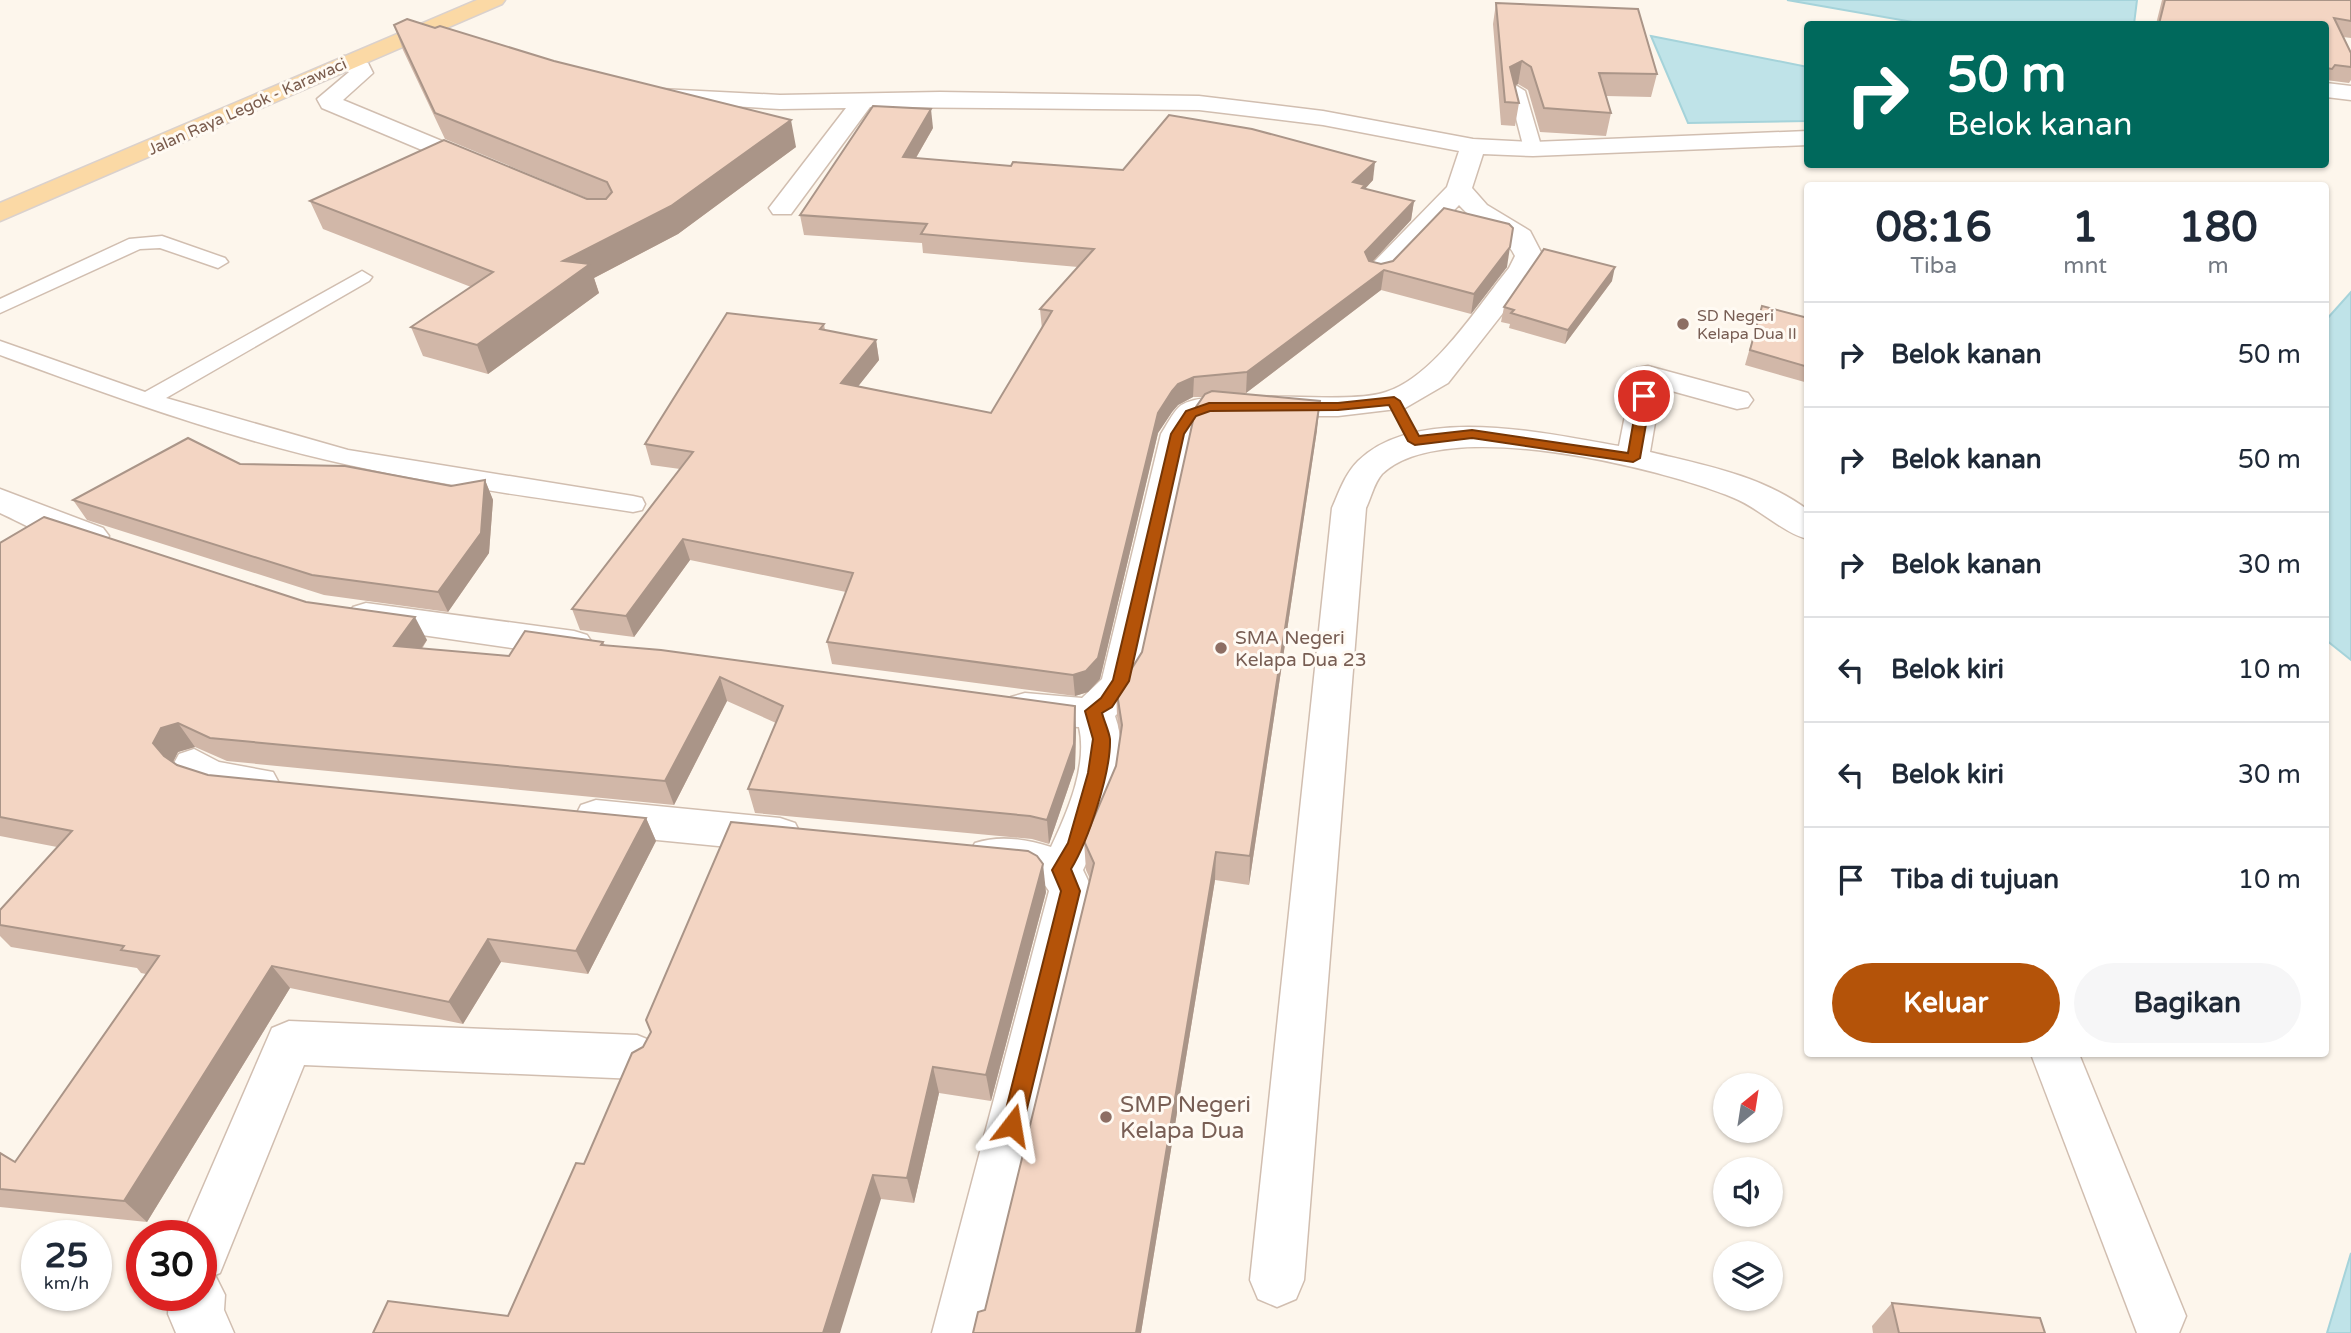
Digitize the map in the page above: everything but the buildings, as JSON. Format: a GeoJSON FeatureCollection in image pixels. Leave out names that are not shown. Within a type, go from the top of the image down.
{"type":"FeatureCollection","features":[{"type":"Feature","properties":{"kind":"main road","name":"Jalan Raya Legok - Karawaci"},"geometry":{"type":"LineString","coordinates":[[0,213],[495,0]]}},
{"type":"Feature","properties":{"kind":"street"},"geometry":{"type":"LineString","coordinates":[[422,31],[459,43]]}},
{"type":"Feature","properties":{"kind":"street"},"geometry":{"type":"LineString","coordinates":[[344,63],[360,68],[362,73],[335,92],[329,99],[330,103],[502,175]]}},
{"type":"Feature","properties":{"kind":"street"},"geometry":{"type":"LineString","coordinates":[[2329,90],[2351,93]]}},
{"type":"Feature","properties":{"kind":"street"},"geometry":{"type":"LineString","coordinates":[[637,93],[701,100],[940,99],[1199,103],[1323,118],[1473,146],[1533,149],[1804,138]]}},
{"type":"Feature","properties":{"kind":"street"},"geometry":{"type":"LineString","coordinates":[[782,208],[863,101]]}},
{"type":"Feature","properties":{"kind":"street"},"geometry":{"type":"LineString","coordinates":[[1379,273],[1459,189],[1473,146]]}},
{"type":"Feature","properties":{"kind":"street"},"geometry":{"type":"LineString","coordinates":[[993,703],[1075,714],[1093,711],[1106,702],[1121,681],[1177,434],[1191,413],[1209,407],[1338,407],[1394,401],[1437,376],[1522,270],[1529,256],[1520,237],[1478,211],[1459,189]]}},
{"type":"Feature","properties":{"kind":"street"},"geometry":{"type":"LineString","coordinates":[[1633,458],[1648,375],[1737,400]]}},
{"type":"Feature","properties":{"kind":"street"},"geometry":{"type":"LineString","coordinates":[[1394,401],[1415,441]]}},
{"type":"Feature","properties":{"kind":"street"},"geometry":{"type":"LineString","coordinates":[[1277,1280],[1349,508],[1370,467],[1415,441],[1472,434],[1633,458],[1700,474],[1749,492],[1789,512],[1804,525]]}},
{"type":"Feature","properties":{"kind":"street"},"geometry":{"type":"LineString","coordinates":[[0,500],[56,525],[122,547]]}},
{"type":"Feature","properties":{"kind":"street"},"geometry":{"type":"LineString","coordinates":[[23,546],[56,525]]}},
{"type":"Feature","properties":{"kind":"street"},"geometry":{"type":"LineString","coordinates":[[335,612],[607,649]]}},
{"type":"Feature","properties":{"kind":"street"},"geometry":{"type":"LineString","coordinates":[[1061,870],[1076,845],[1096,773],[1101,739],[1093,711]]}},
{"type":"Feature","properties":{"kind":"street"},"geometry":{"type":"LineString","coordinates":[[194,765],[209,776],[294,787]]}},
{"type":"Feature","properties":{"kind":"street"},"geometry":{"type":"LineString","coordinates":[[554,813],[814,838]]}},
{"type":"Feature","properties":{"kind":"street"},"geometry":{"type":"LineString","coordinates":[[950,851],[1032,859],[1061,870],[1071,891],[960,1333]]}},
{"type":"Feature","properties":{"kind":"street"},"geometry":{"type":"LineString","coordinates":[[215,1220],[289,1043],[637,1057]]}},
{"type":"Feature","properties":{"kind":"street"},"geometry":{"type":"LineString","coordinates":[[2056,1057],[2158,1316]]}},
{"type":"Feature","properties":{"kind":"street"},"geometry":{"type":"LineString","coordinates":[[197,1311],[206,1333]]}},
{"type":"Feature","properties":{"kind":"lane"},"geometry":{"type":"LineString","coordinates":[[1517,91],[1533,149]]}},
{"type":"Feature","properties":{"kind":"lane"},"geometry":{"type":"LineString","coordinates":[[0,307],[136,243],[162,242],[218,262]]}},
{"type":"Feature","properties":{"kind":"lane"},"geometry":{"type":"LineString","coordinates":[[145,401],[362,277]]}},
{"type":"Feature","properties":{"kind":"lane"},"geometry":{"type":"LineString","coordinates":[[0,348],[145,401],[310,449],[455,477],[633,503]]}},
{"type":"Feature","properties":{"kind":"water"},"geometry":{"type":"Polygon","coordinates":[[[1787,0],[2137,0],[2134,21],[1907,21],[1787,0]]]}},
{"type":"Feature","properties":{"kind":"water"},"geometry":{"type":"Polygon","coordinates":[[[1651,36],[1804,66],[1804,121],[1688,123],[1651,36]]]}},
{"type":"Feature","properties":{"kind":"water"},"geometry":{"type":"Polygon","coordinates":[[[2351,292],[2351,660],[2329,642],[2329,317],[2351,292]]]}},
{"type":"Feature","properties":{"kind":"water"},"geometry":{"type":"Polygon","coordinates":[[[2351,1253],[2351,1333],[2327,1333],[2351,1253]]]}},
{"type":"Feature","properties":{"kind":"place","name":"SD Negeri Kelapa Dua II"},"geometry":{"type":"Point","coordinates":[1683,324]}},
{"type":"Feature","properties":{"kind":"place","name":"SMA Negeri Kelapa Dua 23"},"geometry":{"type":"Point","coordinates":[1221,648]}},
{"type":"Feature","properties":{"kind":"place","name":"SMP Negeri Kelapa Dua"},"geometry":{"type":"Point","coordinates":[1106,1117]}},
{"type":"Feature","properties":{"kind":"route"},"geometry":{"type":"LineString","coordinates":[[1012,1125],[1071,891],[1061,870],[1076,845],[1096,773],[1101,739],[1093,711],[1106,702],[1121,681],[1177,434],[1191,413],[1209,407],[1338,407],[1394,401],[1415,441],[1472,434],[1633,458],[1644,396]]}}]}
